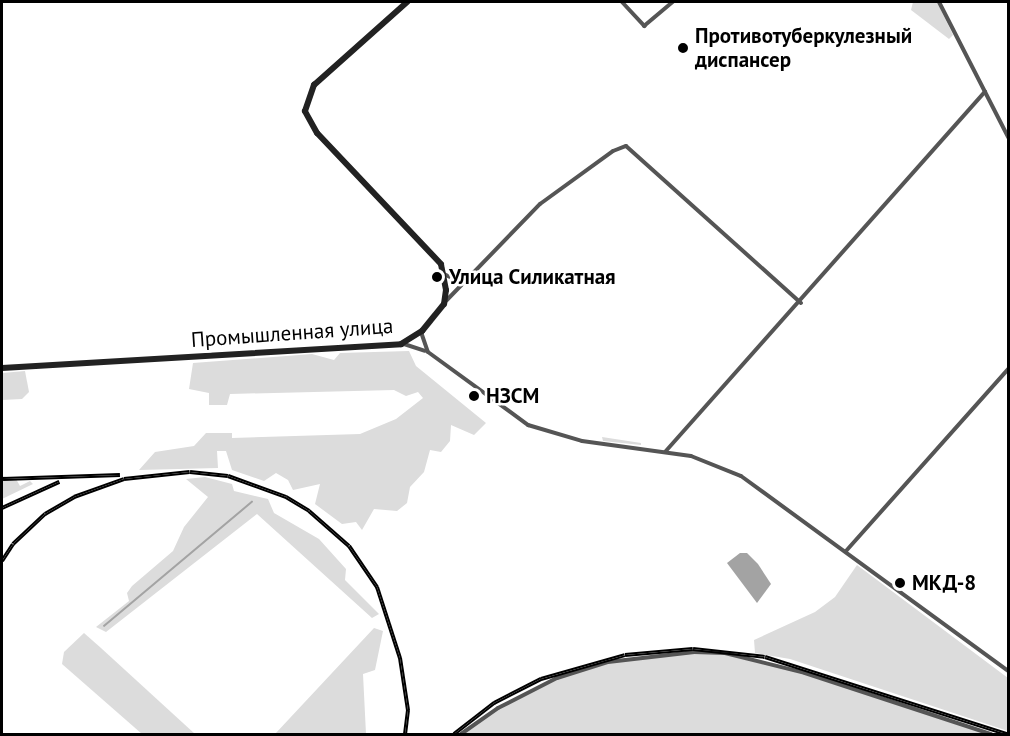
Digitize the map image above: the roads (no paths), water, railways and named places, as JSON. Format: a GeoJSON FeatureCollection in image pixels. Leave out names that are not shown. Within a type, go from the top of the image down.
{"type":"FeatureCollection","features":[{"type":"Feature","properties":{"kind":"street"},"geometry":{"type":"LineString","coordinates":[[407,2],[314,85],[305,111],[318,133],[438,260],[444,274],[444,304]]}},
{"type":"Feature","properties":{"kind":"street"},"geometry":{"type":"LineString","coordinates":[[622,2],[644,26],[673,2]]}},
{"type":"Feature","properties":{"kind":"street"},"geometry":{"type":"LineString","coordinates":[[939,2],[1008,137]]}},
{"type":"Feature","properties":{"kind":"street"},"geometry":{"type":"LineString","coordinates":[[665,452],[801,303],[985,92]]}},
{"type":"Feature","properties":{"kind":"street"},"geometry":{"type":"LineString","coordinates":[[422,331],[463,282],[540,204],[613,151],[626,146],[801,303]]}},
{"type":"Feature","properties":{"kind":"street"},"geometry":{"type":"LineString","coordinates":[[444,274],[455,282],[463,282]]}},
{"type":"Feature","properties":{"kind":"street","name":"Промышленная улица"},"geometry":{"type":"LineString","coordinates":[[2,368],[400,344],[422,331]]}},
{"type":"Feature","properties":{"kind":"street","name":"Промышленная улица"},"geometry":{"type":"LineString","coordinates":[[422,331],[421,339],[428,352]]}},
{"type":"Feature","properties":{"kind":"street"},"geometry":{"type":"LineString","coordinates":[[400,344],[428,352],[528,425],[575,440],[665,452],[711,462],[734,472],[846,551],[1008,671]]}},
{"type":"Feature","properties":{"kind":"street"},"geometry":{"type":"LineString","coordinates":[[846,551],[1008,369]]}},
{"type":"Feature","properties":{"kind":"street"},"geometry":{"type":"LineString","coordinates":[[461,735],[498,708],[557,678],[608,662],[694,652],[725,653],[805,673],[991,735]]}},
{"type":"Feature","properties":{"kind":"waterway"},"geometry":{"type":"LineString","coordinates":[[104,626],[252,502]]}},
{"type":"Feature","properties":{"kind":"railway"},"geometry":{"type":"LineString","coordinates":[[2,561],[13,544],[45,514],[74,497],[124,479],[190,472],[228,476],[286,497],[309,511],[349,546],[377,587],[400,658],[408,710],[405,734]]}},
{"type":"Feature","properties":{"kind":"railway"},"geometry":{"type":"LineString","coordinates":[[3,479],[120,475]]}},
{"type":"Feature","properties":{"kind":"railway"},"geometry":{"type":"LineString","coordinates":[[2,508],[59,482]]}},
{"type":"Feature","properties":{"kind":"railway"},"geometry":{"type":"LineString","coordinates":[[454,734],[494,703],[541,679],[625,655],[693,649],[765,657],[1007,734]]}},
{"type":"Feature","properties":{"kind":"place","name":"Противотуберкулезный диспансер"},"geometry":{"type":"Point","coordinates":[683,48]}},
{"type":"Feature","properties":{"kind":"place","name":"Улица Силикатная"},"geometry":{"type":"Point","coordinates":[437,277]}},
{"type":"Feature","properties":{"kind":"place","name":"НЗСМ"},"geometry":{"type":"Point","coordinates":[474,396]}},
{"type":"Feature","properties":{"kind":"place","name":"МКД-8"},"geometry":{"type":"Point","coordinates":[900,583]}}]}
